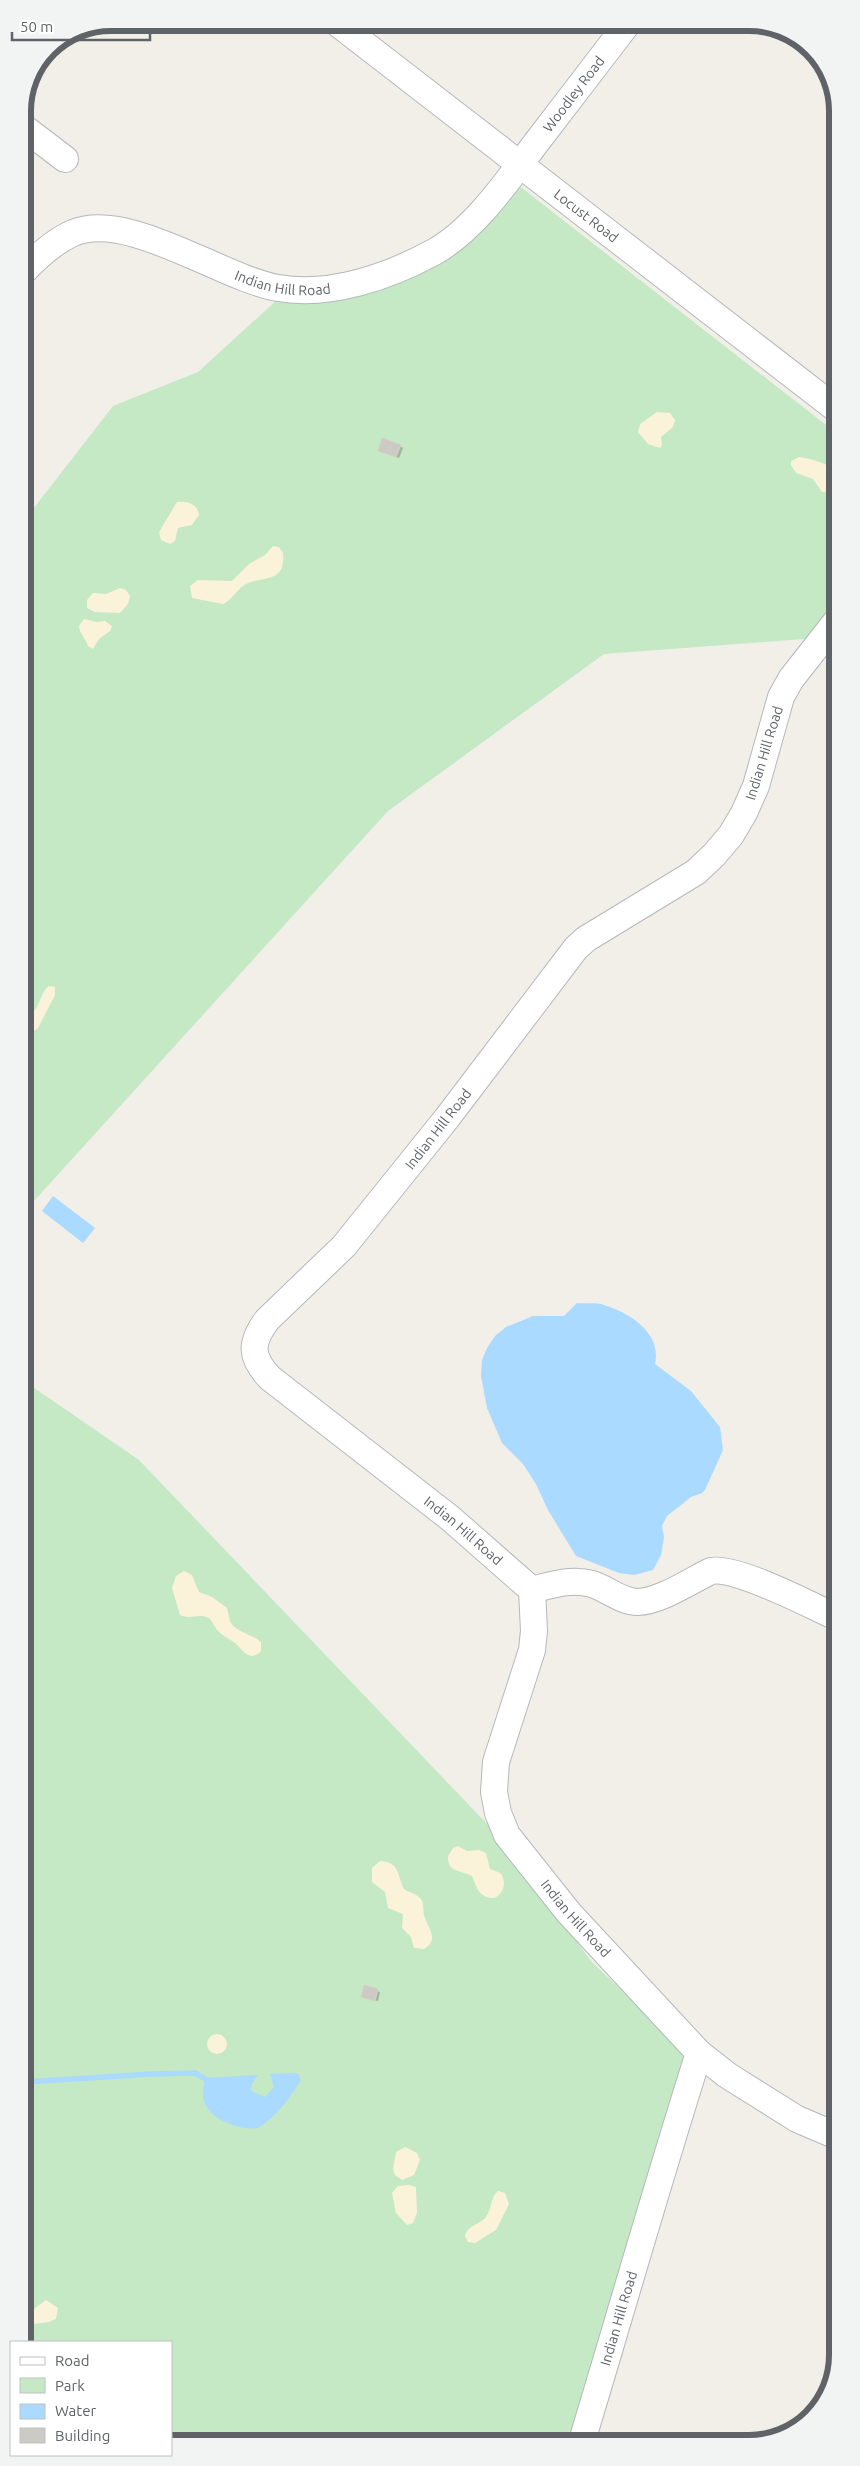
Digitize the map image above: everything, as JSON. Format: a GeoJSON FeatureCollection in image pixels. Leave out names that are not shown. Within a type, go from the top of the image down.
{"type":"FeatureCollection","features":[{"type":"Feature","properties":{"kind":"street","name":"Locust Road"},"geometry":{"type":"LineString","coordinates":[[347,31],[829,403]]}},
{"type":"Feature","properties":{"kind":"street","name":"Woodley Road"},"geometry":{"type":"LineString","coordinates":[[520,164],[622,31]]}},
{"type":"Feature","properties":{"kind":"street"},"geometry":{"type":"LineString","coordinates":[[31,133],[65,159]]}},
{"type":"Feature","properties":{"kind":"street","name":"Indian Hill Road"},"geometry":{"type":"LineString","coordinates":[[31,265],[53,245],[74,232],[116,229],[142,236],[253,281],[279,288],[339,288],[370,280],[434,252],[460,234],[510,178],[520,164]]}},
{"type":"Feature","properties":{"kind":"street","name":"Indian Hill Road"},"geometry":{"type":"LineString","coordinates":[[829,631],[791,679],[781,698],[756,786],[744,813],[714,855],[696,872],[586,939],[576,948],[447,1118],[356,1232],[319,1273],[267,1320],[258,1332],[254,1353],[259,1367],[270,1378],[450,1518],[532,1590],[534,1631],[532,1650],[496,1762],[494,1792],[498,1813],[507,1835],[569,1913],[699,2054],[727,2075],[797,2119],[829,2133]]}},
{"type":"Feature","properties":{"kind":"street"},"geometry":{"type":"LineString","coordinates":[[532,1590],[560,1583],[579,1582],[592,1584],[625,1600],[638,1602],[651,1600],[719,1569],[740,1575],[829,1614]]}},
{"type":"Feature","properties":{"kind":"street","name":"Indian Hill Road"},"geometry":{"type":"LineString","coordinates":[[584,2435],[631,2282],[645,2225],[699,2054]]}},
{"type":"Feature","properties":{"kind":"green space"},"geometry":{"type":"Polygon","coordinates":[[[518,185],[829,427],[829,621],[817,638],[604,654],[388,811],[31,1204],[31,512],[113,406],[198,372],[278,299],[349,295],[518,185]]]}},
{"type":"Feature","properties":{"kind":"green space"},"geometry":{"type":"Polygon","coordinates":[[[31,1386],[139,1460],[490,1827],[592,1962],[685,2051],[688,2057],[574,2435],[172,2435],[172,2341],[31,2341],[31,1386]]]}},
{"type":"Feature","properties":{"kind":"sand"},"geometry":{"type":"Polygon","coordinates":[[[657,412],[670,413],[675,420],[673,427],[661,437],[662,445],[660,448],[648,444],[638,432],[640,424],[657,412]]]}},
{"type":"Feature","properties":{"kind":"sand"},"geometry":{"type":"Polygon","coordinates":[[[799,457],[823,463],[829,467],[829,491],[822,492],[813,479],[796,473],[791,465],[791,461],[799,457]]]}},
{"type":"Feature","properties":{"kind":"sand"},"geometry":{"type":"Polygon","coordinates":[[[177,502],[191,504],[197,508],[199,515],[192,525],[178,528],[175,541],[170,544],[161,540],[159,532],[177,502]]]}},
{"type":"Feature","properties":{"kind":"sand"},"geometry":{"type":"Polygon","coordinates":[[[273,546],[279,547],[283,553],[283,563],[276,575],[250,582],[223,604],[192,598],[190,586],[198,580],[232,581],[249,564],[265,555],[273,546]]]}},
{"type":"Feature","properties":{"kind":"sand"},"geometry":{"type":"Polygon","coordinates":[[[120,588],[126,590],[130,596],[128,604],[120,613],[95,612],[87,608],[87,600],[93,593],[106,594],[120,588]]]}},
{"type":"Feature","properties":{"kind":"sand"},"geometry":{"type":"Polygon","coordinates":[[[84,619],[96,622],[105,621],[112,626],[110,631],[99,639],[93,649],[88,646],[79,629],[84,619]]]}},
{"type":"Feature","properties":{"kind":"sand"},"geometry":{"type":"Polygon","coordinates":[[[49,986],[55,987],[55,995],[38,1028],[34,1031],[31,1030],[31,1014],[49,986]]]}},
{"type":"Feature","properties":{"kind":"sand"},"geometry":{"type":"Polygon","coordinates":[[[184,1571],[192,1575],[199,1592],[212,1597],[227,1608],[230,1621],[235,1628],[261,1642],[261,1651],[253,1656],[246,1654],[235,1643],[218,1631],[209,1618],[180,1615],[172,1588],[176,1576],[184,1571]]]}},
{"type":"Feature","properties":{"kind":"sand"},"geometry":{"type":"Polygon","coordinates":[[[458,1846],[467,1851],[479,1850],[486,1853],[490,1869],[500,1873],[503,1877],[504,1885],[500,1894],[494,1898],[485,1896],[477,1888],[472,1876],[452,1868],[448,1861],[448,1856],[453,1848],[458,1846]]]}},
{"type":"Feature","properties":{"kind":"sand"},"geometry":{"type":"Polygon","coordinates":[[[380,1861],[395,1867],[404,1889],[417,1895],[422,1901],[424,1915],[432,1934],[429,1946],[424,1949],[414,1948],[411,1937],[402,1928],[403,1914],[388,1908],[385,1892],[372,1882],[372,1868],[380,1861]]]}},
{"type":"Feature","properties":{"kind":"sand"},"geometry":{"type":"Polygon","coordinates":[[[217,2034],[224,2037],[227,2044],[224,2051],[217,2054],[210,2051],[207,2044],[210,2037],[217,2034]]]}},
{"type":"Feature","properties":{"kind":"sand"},"geometry":{"type":"Polygon","coordinates":[[[405,2147],[417,2153],[420,2160],[414,2175],[402,2180],[395,2175],[393,2169],[396,2152],[405,2147]]]}},
{"type":"Feature","properties":{"kind":"sand"},"geometry":{"type":"Polygon","coordinates":[[[409,2185],[416,2187],[417,2213],[413,2223],[407,2225],[396,2213],[392,2193],[398,2186],[409,2185]]]}},
{"type":"Feature","properties":{"kind":"sand"},"geometry":{"type":"Polygon","coordinates":[[[498,2191],[505,2193],[509,2204],[496,2230],[475,2243],[468,2242],[465,2236],[466,2232],[486,2217],[498,2191]]]}},
{"type":"Feature","properties":{"kind":"sand"},"geometry":{"type":"Polygon","coordinates":[[[46,2300],[58,2308],[56,2319],[31,2324],[31,2309],[34,2309],[46,2300]]]}},
{"type":"Feature","properties":{"kind":"water"},"geometry":{"type":"Polygon","coordinates":[[[53,1196],[95,1228],[83,1243],[42,1211],[53,1196]]]}},
{"type":"Feature","properties":{"kind":"water"},"geometry":{"type":"Polygon","coordinates":[[[577,1303],[604,1305],[624,1313],[642,1326],[654,1343],[656,1353],[655,1364],[691,1391],[720,1427],[723,1450],[705,1490],[691,1497],[667,1516],[662,1526],[664,1537],[661,1555],[653,1570],[634,1575],[619,1573],[576,1556],[523,1464],[502,1443],[487,1408],[481,1376],[482,1360],[495,1336],[506,1327],[533,1316],[564,1316],[577,1303]]]}},
{"type":"Feature","properties":{"kind":"water"},"geometry":{"type":"Polygon","coordinates":[[[298,2073],[301,2080],[292,2094],[277,2113],[258,2128],[242,2128],[225,2122],[210,2112],[205,2105],[203,2097],[204,2078],[258,2075],[252,2083],[251,2091],[265,2097],[274,2087],[270,2074],[298,2073]]]}},
{"type":"Feature","properties":{"kind":"building"},"geometry":{"type":"Polygon","coordinates":[[[382,438],[401,445],[396,457],[378,451],[382,438]]]}},
{"type":"Feature","properties":{"kind":"building"},"geometry":{"type":"Polygon","coordinates":[[[364,1985],[378,1989],[375,2001],[361,1997],[364,1985]]]}},
{"type":"Feature","properties":{"kind":"waterway"},"geometry":{"type":"LineString","coordinates":[[31,2082],[195,2073],[204,2078]]}}]}
